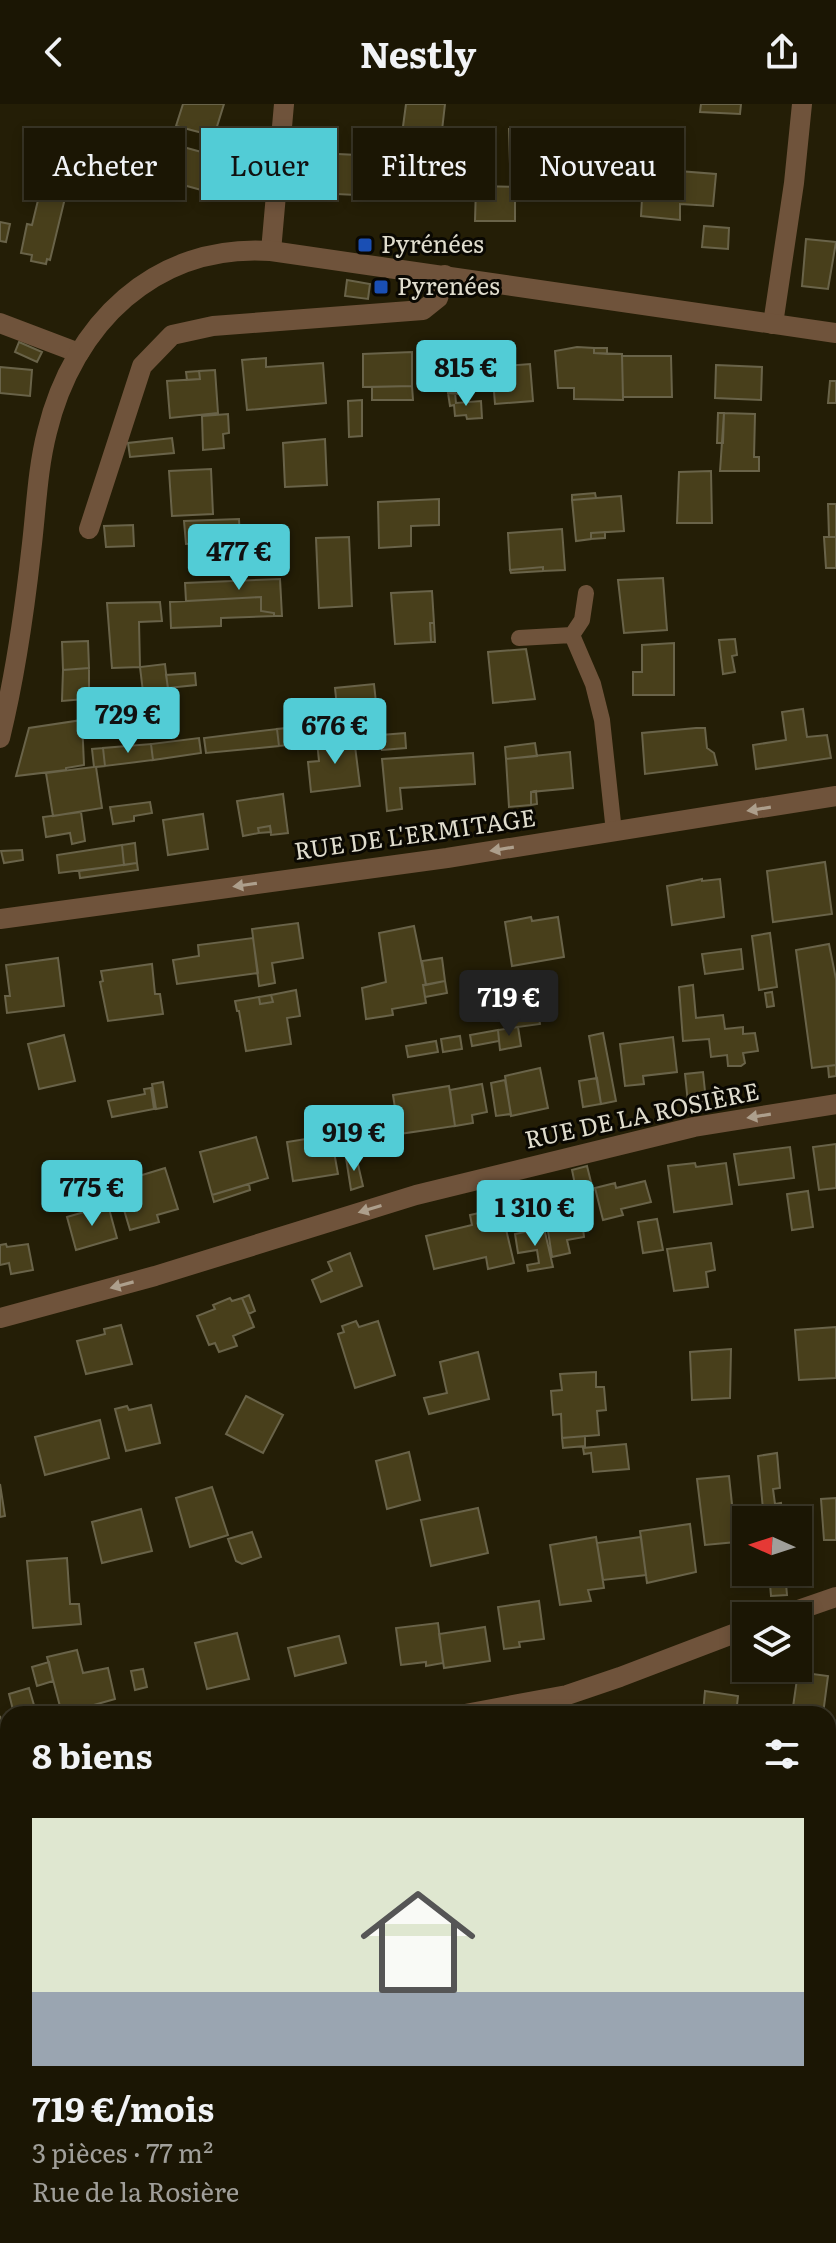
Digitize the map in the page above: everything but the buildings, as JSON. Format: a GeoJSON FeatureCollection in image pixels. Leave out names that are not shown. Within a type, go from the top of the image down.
{"type":"FeatureCollection","features":[{"type":"Feature","properties":{"kind":"street"},"geometry":{"type":"LineString","coordinates":[[271,251],[284,104]]}},
{"type":"Feature","properties":{"kind":"street"},"geometry":{"type":"LineString","coordinates":[[773,324],[802,104]]}},
{"type":"Feature","properties":{"kind":"street"},"geometry":{"type":"LineString","coordinates":[[0,738],[24,616],[47,432],[54,409],[79,353],[121,301],[173,266],[216,252],[271,251],[836,333]]}},
{"type":"Feature","properties":{"kind":"street"},"geometry":{"type":"LineString","coordinates":[[89,529],[142,366],[172,335],[213,326],[423,310],[438,298],[445,275]]}},
{"type":"Feature","properties":{"kind":"street"},"geometry":{"type":"LineString","coordinates":[[0,323],[79,353]]}},
{"type":"Feature","properties":{"kind":"street","name":"RUE DE L'ERMITAGE"},"geometry":{"type":"LineString","coordinates":[[0,919],[431,860],[836,796]]}},
{"type":"Feature","properties":{"kind":"street","name":"RUE DE LA ROSIÈRE"},"geometry":{"type":"LineString","coordinates":[[0,1318],[155,1276],[416,1195],[694,1127],[836,1104]]}},
{"type":"Feature","properties":{"kind":"street"},"geometry":{"type":"LineString","coordinates":[[812,1605],[836,1597]]}},
{"type":"Feature","properties":{"kind":"street"},"geometry":{"type":"LineString","coordinates":[[508,1706],[567,1695],[732,1634]]}},
{"type":"Feature","properties":{"kind":"lane"},"geometry":{"type":"LineString","coordinates":[[572,635],[582,620],[586,593]]}},
{"type":"Feature","properties":{"kind":"lane"},"geometry":{"type":"LineString","coordinates":[[519,638],[572,635]]}},
{"type":"Feature","properties":{"kind":"lane"},"geometry":{"type":"LineString","coordinates":[[572,635],[593,684],[602,720],[614,832]]}},
{"type":"Feature","properties":{"kind":"place","name":"Pyrénées"},"geometry":{"type":"Point","coordinates":[365,245]}},
{"type":"Feature","properties":{"kind":"place","name":"Pyrenées"},"geometry":{"type":"Point","coordinates":[381,287]}}]}
